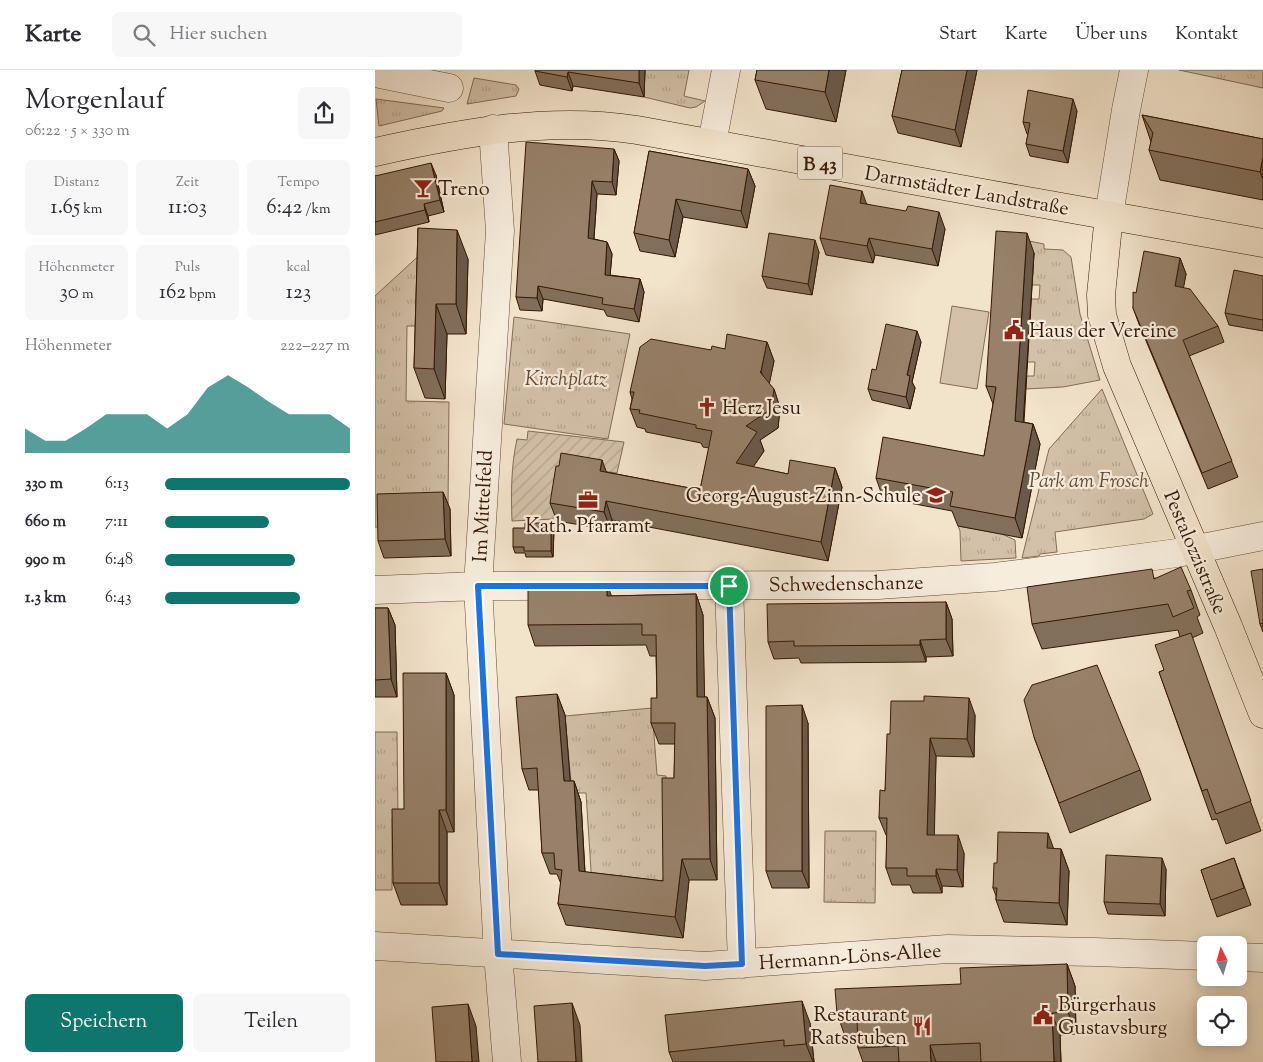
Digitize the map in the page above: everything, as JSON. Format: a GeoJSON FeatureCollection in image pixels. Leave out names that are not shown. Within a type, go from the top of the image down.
{"type":"FeatureCollection","features":[{"type":"Feature","properties":{"kind":"main road","name":"Darmstädter Landstraße"},"geometry":{"type":"LineString","coordinates":[[375,152],[493,130],[555,124],[606,126],[712,143],[1263,243]]}},
{"type":"Feature","properties":{"kind":"main road","name":"Pestalozzistraße"},"geometry":{"type":"LineString","coordinates":[[1109,216],[1102,275],[1102,315],[1117,366],[1228,626],[1263,714]]}},
{"type":"Feature","properties":{"kind":"street"},"geometry":{"type":"LineString","coordinates":[[712,143],[726,70]]}},
{"type":"Feature","properties":{"kind":"street"},"geometry":{"type":"LineString","coordinates":[[1109,216],[1125,110],[1135,70]]}},
{"type":"Feature","properties":{"kind":"street"},"geometry":{"type":"LineString","coordinates":[[375,74],[449,88]]}},
{"type":"Feature","properties":{"kind":"street","name":"Im Mittelfeld"},"geometry":{"type":"LineString","coordinates":[[493,130],[500,231],[478,586],[498,954],[507,1062]]}},
{"type":"Feature","properties":{"kind":"street","name":"Schwedenschanze"},"geometry":{"type":"LineString","coordinates":[[375,590],[478,586],[878,585],[995,577],[1158,556],[1263,536]]}},
{"type":"Feature","properties":{"kind":"street"},"geometry":{"type":"LineString","coordinates":[[729,586],[742,964]]}},
{"type":"Feature","properties":{"kind":"street","name":"Hermann-Löns-Allee"},"geometry":{"type":"LineString","coordinates":[[375,946],[705,966],[948,949],[1197,956]]}},
{"type":"Feature","properties":{"kind":"street"},"geometry":{"type":"LineString","coordinates":[[1247,957],[1263,958]]}},
{"type":"Feature","properties":{"kind":"green space"},"geometry":{"type":"Polygon","coordinates":[[[645,70],[689,70],[684,96],[705,101],[696,107],[690,108],[644,97],[645,70]]]}},
{"type":"Feature","properties":{"kind":"green space"},"geometry":{"type":"Polygon","coordinates":[[[1179,70],[1263,70],[1263,88],[1179,70]]]}},
{"type":"Feature","properties":{"kind":"green space"},"geometry":{"type":"Polygon","coordinates":[[[474,78],[516,85],[519,89],[516,96],[467,104],[474,78]]]}},
{"type":"Feature","properties":{"kind":"green space"},"geometry":{"type":"Polygon","coordinates":[[[376,99],[444,108],[442,111],[379,126],[376,99]]]}},
{"type":"Feature","properties":{"kind":"green space"},"geometry":{"type":"Polygon","coordinates":[[[1004,236],[1044,244],[1044,249],[1063,250],[1071,257],[1080,314],[1100,380],[1063,387],[1026,389],[1026,376],[1034,376],[1035,362],[1027,362],[1031,299],[1039,299],[1040,285],[1032,285],[1034,253],[1004,236]]]}},
{"type":"Feature","properties":{"kind":"green space"},"geometry":{"type":"Polygon","coordinates":[[[425,250],[424,326],[407,326],[406,401],[449,402],[448,506],[375,527],[375,296],[425,250]]]}},
{"type":"Feature","properties":{"kind":"green space"},"geometry":{"type":"Polygon","coordinates":[[[952,306],[989,312],[977,389],[940,383],[952,306]]]}},
{"type":"Feature","properties":{"kind":"green space","name":"Kirchplatz"},"geometry":{"type":"Polygon","coordinates":[[[514,317],[630,334],[608,439],[504,424],[514,317]]]}},
{"type":"Feature","properties":{"kind":"green space","name":"Park am Frosch"},"geometry":{"type":"Polygon","coordinates":[[[1102,389],[1153,514],[1144,519],[1055,532],[1057,552],[1022,558],[1049,449],[1102,389]]]}},
{"type":"Feature","properties":{"kind":"green space"},"geometry":{"type":"Polygon","coordinates":[[[528,431],[624,442],[617,473],[562,466],[554,519],[512,521],[512,480],[515,449],[517,439],[527,440],[528,431]]]}},
{"type":"Feature","properties":{"kind":"green space"},"geometry":{"type":"Polygon","coordinates":[[[958,526],[1002,534],[1015,540],[1016,558],[961,561],[960,531],[958,526]]]}},
{"type":"Feature","properties":{"kind":"green space"},"geometry":{"type":"Polygon","coordinates":[[[652,708],[657,775],[666,776],[671,895],[592,886],[586,793],[572,793],[565,716],[652,708]]]}},
{"type":"Feature","properties":{"kind":"green space"},"geometry":{"type":"Polygon","coordinates":[[[375,732],[397,732],[398,818],[392,818],[392,890],[375,890],[375,732]]]}},
{"type":"Feature","properties":{"kind":"green space"},"geometry":{"type":"Polygon","coordinates":[[[825,831],[876,831],[875,903],[824,902],[825,831]]]}},
{"type":"Feature","properties":{"kind":"building"},"geometry":{"type":"Polygon","coordinates":[[[535,70],[639,70],[639,83],[568,72],[567,77],[535,70]]]}},
{"type":"Feature","properties":{"kind":"building"},"geometry":{"type":"Polygon","coordinates":[[[757,70],[829,70],[825,92],[755,80],[757,70]]]}},
{"type":"Feature","properties":{"kind":"building"},"geometry":{"type":"Polygon","coordinates":[[[902,70],[967,70],[955,130],[892,116],[902,70]]]}},
{"type":"Feature","properties":{"kind":"building"},"geometry":{"type":"Polygon","coordinates":[[[1028,90],[1073,99],[1063,151],[1026,144],[1030,123],[1023,122],[1028,90]]]}},
{"type":"Feature","properties":{"kind":"building"},"geometry":{"type":"Polygon","coordinates":[[[1142,115],[1263,139],[1263,157],[1260,172],[1149,150],[1153,133],[1142,115]]]}},
{"type":"Feature","properties":{"kind":"building"},"geometry":{"type":"Polygon","coordinates":[[[526,142],[614,149],[612,182],[592,181],[588,238],[607,242],[605,275],[640,279],[634,309],[602,304],[603,298],[538,286],[537,298],[516,297],[526,142]]]}},
{"type":"Feature","properties":{"kind":"building"},"geometry":{"type":"Polygon","coordinates":[[[649,151],[748,169],[741,211],[676,199],[669,240],[634,233],[649,151]]]}},
{"type":"Feature","properties":{"kind":"building"},"geometry":{"type":"Polygon","coordinates":[[[431,163],[440,200],[424,204],[425,210],[375,222],[375,176],[431,163]]]}},
{"type":"Feature","properties":{"kind":"building"},"geometry":{"type":"Polygon","coordinates":[[[830,185],[862,191],[860,203],[906,211],[908,206],[939,212],[932,249],[869,238],[867,246],[820,238],[830,185]]]}},
{"type":"Feature","properties":{"kind":"building"},"geometry":{"type":"Polygon","coordinates":[[[418,228],[457,230],[456,304],[436,304],[434,369],[414,368],[418,228]]]}},
{"type":"Feature","properties":{"kind":"building"},"geometry":{"type":"Polygon","coordinates":[[[996,231],[1027,233],[1015,421],[1033,424],[1015,518],[950,506],[953,492],[876,478],[883,437],[984,456],[996,387],[986,386],[996,231]]]}},
{"type":"Feature","properties":{"kind":"building"},"geometry":{"type":"Polygon","coordinates":[[[769,233],[815,240],[808,284],[762,276],[769,233]]]}},
{"type":"Feature","properties":{"kind":"building"},"geometry":{"type":"Polygon","coordinates":[[[1144,251],[1180,258],[1175,286],[1190,289],[1218,326],[1183,340],[1232,461],[1202,473],[1133,308],[1133,292],[1136,293],[1144,251]]]}},
{"type":"Feature","properties":{"kind":"building"},"geometry":{"type":"Polygon","coordinates":[[[1234,270],[1263,276],[1263,320],[1225,313],[1234,270]]]}},
{"type":"Feature","properties":{"kind":"building"},"geometry":{"type":"Polygon","coordinates":[[[886,324],[917,331],[907,375],[910,376],[906,397],[868,389],[872,369],[876,370],[886,324]]]}},
{"type":"Feature","properties":{"kind":"building"},"geometry":{"type":"Polygon","coordinates":[[[727,334],[767,342],[760,372],[774,389],[771,409],[746,426],[757,432],[736,463],[788,474],[790,460],[835,468],[821,542],[606,501],[604,512],[550,503],[556,466],[559,466],[561,453],[602,460],[600,471],[700,490],[712,431],[696,428],[696,425],[639,413],[640,410],[630,409],[634,392],[630,392],[640,347],[651,339],[711,350],[712,346],[725,349],[727,334]]]}},
{"type":"Feature","properties":{"kind":"building"},"geometry":{"type":"Polygon","coordinates":[[[443,492],[445,539],[378,541],[377,494],[443,492]]]}},
{"type":"Feature","properties":{"kind":"building"},"geometry":{"type":"Polygon","coordinates":[[[525,523],[551,523],[551,551],[524,551],[524,547],[513,547],[513,528],[525,528],[525,523]]]}},
{"type":"Feature","properties":{"kind":"building"},"geometry":{"type":"Polygon","coordinates":[[[1181,567],[1191,590],[1187,591],[1194,608],[1173,617],[1168,604],[1032,624],[1027,587],[1152,569],[1154,579],[1181,567]]]}},
{"type":"Feature","properties":{"kind":"building"},"geometry":{"type":"Polygon","coordinates":[[[1263,569],[1263,623],[1260,624],[1251,571],[1263,569]]]}},
{"type":"Feature","properties":{"kind":"building"},"geometry":{"type":"Polygon","coordinates":[[[528,584],[607,584],[607,596],[696,594],[697,697],[707,697],[710,859],[682,859],[675,917],[558,904],[562,870],[555,869],[554,853],[542,853],[537,768],[522,769],[516,697],[557,694],[564,781],[574,781],[579,871],[663,881],[662,778],[674,778],[675,723],[651,723],[651,698],[657,698],[656,635],[642,635],[642,624],[528,625],[528,584]]]}},
{"type":"Feature","properties":{"kind":"building"},"geometry":{"type":"Polygon","coordinates":[[[946,602],[946,639],[920,640],[920,645],[794,646],[794,641],[768,642],[767,604],[946,602]]]}},
{"type":"Feature","properties":{"kind":"building"},"geometry":{"type":"Polygon","coordinates":[[[375,608],[388,608],[391,679],[375,680],[375,608]]]}},
{"type":"Feature","properties":{"kind":"building"},"geometry":{"type":"Polygon","coordinates":[[[1191,633],[1251,801],[1216,814],[1207,789],[1202,791],[1159,672],[1164,670],[1155,645],[1191,633]]]}},
{"type":"Feature","properties":{"kind":"building"},"geometry":{"type":"Polygon","coordinates":[[[1097,665],[1140,770],[1059,803],[1034,737],[1024,700],[1032,685],[1097,665]]]}},
{"type":"Feature","properties":{"kind":"building"},"geometry":{"type":"Polygon","coordinates":[[[403,673],[446,673],[446,810],[439,810],[439,883],[393,883],[392,809],[404,809],[403,673]]]}},
{"type":"Feature","properties":{"kind":"building"},"geometry":{"type":"Polygon","coordinates":[[[924,696],[969,698],[967,739],[930,738],[927,835],[958,835],[957,870],[936,869],[936,876],[907,876],[907,868],[886,868],[887,818],[879,818],[880,790],[885,791],[887,734],[890,734],[891,701],[924,701],[924,696]]]}},
{"type":"Feature","properties":{"kind":"building"},"geometry":{"type":"Polygon","coordinates":[[[802,705],[802,871],[766,871],[766,706],[802,705]]]}},
{"type":"Feature","properties":{"kind":"building"},"geometry":{"type":"Polygon","coordinates":[[[998,832],[1048,833],[1047,848],[1061,849],[1059,903],[996,900],[997,888],[993,888],[994,863],[997,863],[998,832]]]}},
{"type":"Feature","properties":{"kind":"building"},"geometry":{"type":"Polygon","coordinates":[[[1106,855],[1162,858],[1160,904],[1104,902],[1106,855]]]}},
{"type":"Feature","properties":{"kind":"building"},"geometry":{"type":"Polygon","coordinates":[[[1234,858],[1244,888],[1211,900],[1201,870],[1234,858]]]}},
{"type":"Feature","properties":{"kind":"building"},"geometry":{"type":"Polygon","coordinates":[[[1067,964],[1068,1012],[1052,1013],[1054,1062],[981,1062],[980,1043],[930,1045],[931,1062],[899,1062],[898,1046],[858,1048],[857,1017],[854,1017],[853,1013],[837,1014],[835,989],[961,984],[960,968],[1067,964]]]}},
{"type":"Feature","properties":{"kind":"building"},"geometry":{"type":"Polygon","coordinates":[[[802,1001],[806,1044],[784,1046],[784,1040],[669,1052],[665,1015],[802,1001]]]}},
{"type":"Feature","properties":{"kind":"building"},"geometry":{"type":"Polygon","coordinates":[[[572,1003],[576,1062],[538,1062],[534,1006],[572,1003]]]}},
{"type":"Feature","properties":{"kind":"building"},"geometry":{"type":"Polygon","coordinates":[[[468,1004],[472,1062],[436,1062],[432,1007],[468,1004]]]}},
{"type":"Feature","properties":{"kind":"place","name":"Treno"},"geometry":{"type":"Point","coordinates":[423,188]}},
{"type":"Feature","properties":{"kind":"place","name":"Haus der Vereine"},"geometry":{"type":"Point","coordinates":[1014,330]}},
{"type":"Feature","properties":{"kind":"place","name":"Herz Jesu"},"geometry":{"type":"Point","coordinates":[707,407]}},
{"type":"Feature","properties":{"kind":"place","name":"Georg-August-Zinn-Schule"},"geometry":{"type":"Point","coordinates":[936,495]}},
{"type":"Feature","properties":{"kind":"place","name":"Kath. Pfarramt"},"geometry":{"type":"Point","coordinates":[588,500]}},
{"type":"Feature","properties":{"kind":"place","name":"Bürgerhaus Gustavsburg"},"geometry":{"type":"Point","coordinates":[1043,1015]}},
{"type":"Feature","properties":{"kind":"place","name":"Restaurant Ratsstuben"},"geometry":{"type":"Point","coordinates":[922,1026]}},
{"type":"Feature","properties":{"kind":"route"},"geometry":{"type":"LineString","coordinates":[[478,586],[729,586],[742,964],[705,966],[498,954],[478,586]]}}]}
